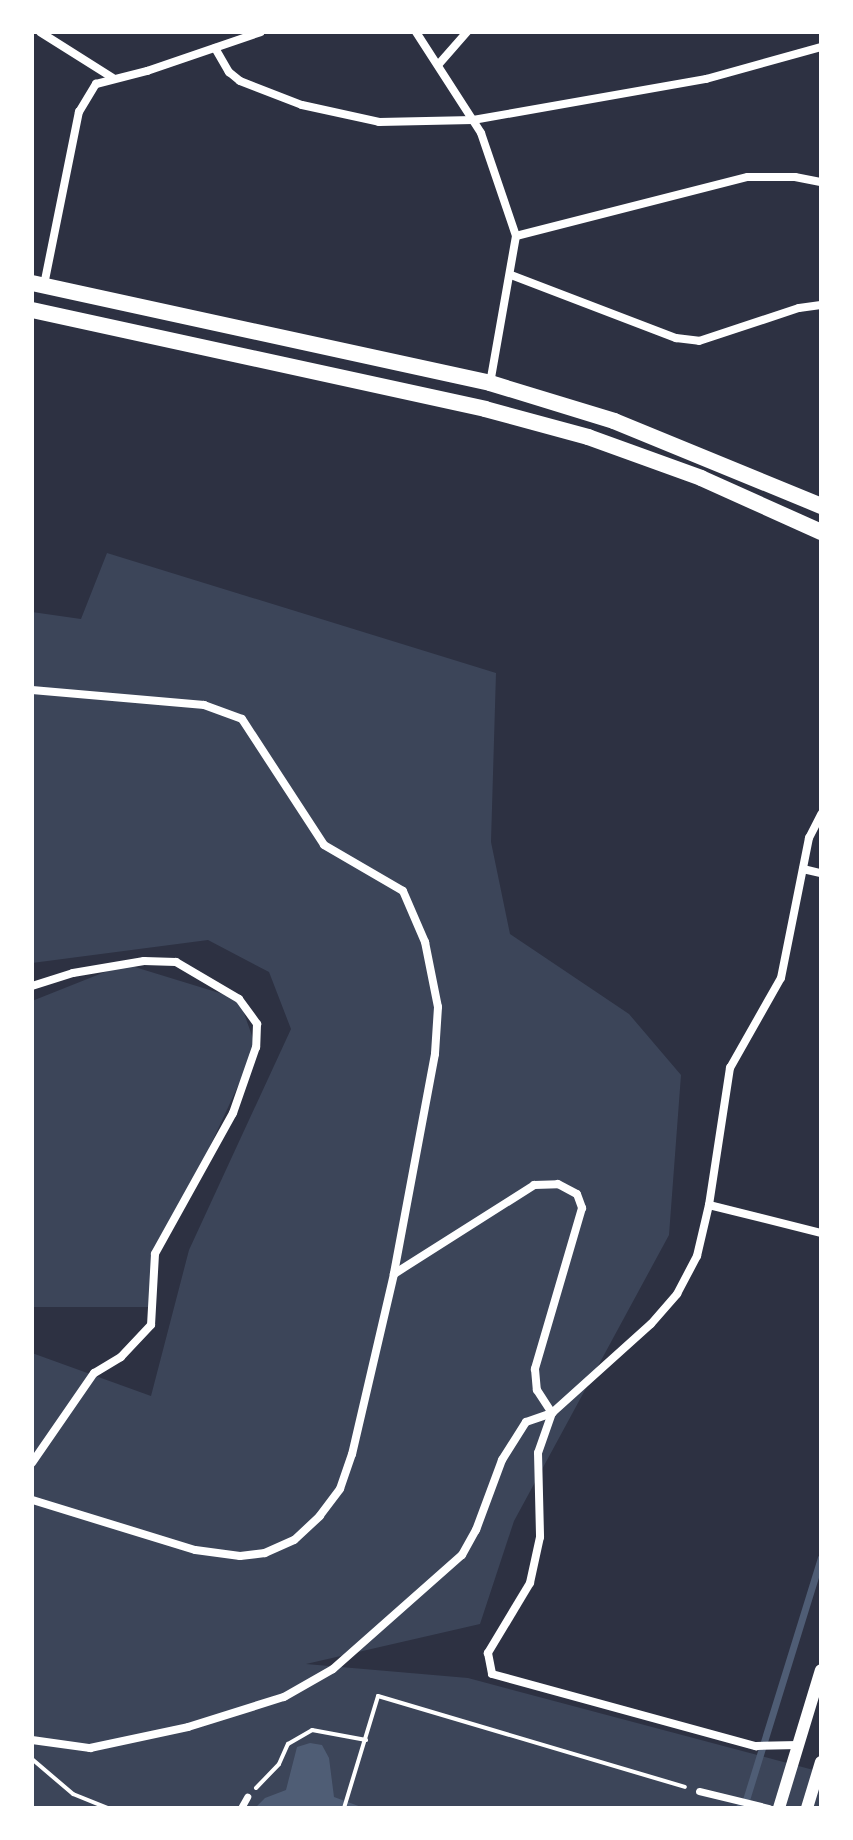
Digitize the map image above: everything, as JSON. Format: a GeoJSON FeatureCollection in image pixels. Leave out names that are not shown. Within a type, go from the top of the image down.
{"type":"FeatureCollection","features":[{"type":"Feature","properties":{"kind":"highway"},"geometry":{"type":"LineString","coordinates":[[38,285],[490,383],[614,421],[821,506]]}},
{"type":"Feature","properties":{"kind":"highway"},"geometry":{"type":"LineString","coordinates":[[32,310],[485,409],[588,437],[701,478],[821,532]]}},
{"type":"Feature","properties":{"kind":"street"},"geometry":{"type":"LineString","coordinates":[[40,32],[113,78]]}},
{"type":"Feature","properties":{"kind":"street"},"geometry":{"type":"LineString","coordinates":[[38,285],[79,112],[96,84],[147,71],[261,32]]}},
{"type":"Feature","properties":{"kind":"street"},"geometry":{"type":"LineString","coordinates":[[416,32],[481,133],[516,236],[490,383]]}},
{"type":"Feature","properties":{"kind":"street"},"geometry":{"type":"LineString","coordinates":[[438,65],[467,32]]}},
{"type":"Feature","properties":{"kind":"street"},"geometry":{"type":"LineString","coordinates":[[215,48],[229,72],[240,81],[302,105],[379,122],[473,120],[706,79],[821,47]]}},
{"type":"Feature","properties":{"kind":"street"},"geometry":{"type":"LineString","coordinates":[[516,236],[748,177],[795,177],[821,182]]}},
{"type":"Feature","properties":{"kind":"street"},"geometry":{"type":"LineString","coordinates":[[511,275],[676,338],[699,341],[799,308],[821,305]]}},
{"type":"Feature","properties":{"kind":"street"},"geometry":{"type":"LineString","coordinates":[[32,690],[204,705],[242,719],[324,845],[403,891],[425,942],[438,1007],[435,1054],[394,1274],[352,1454],[340,1489],[320,1516],[294,1540],[265,1553],[240,1556],[195,1550],[32,1500]]}},
{"type":"Feature","properties":{"kind":"street"},"geometry":{"type":"LineString","coordinates":[[32,1740],[90,1748],[146,1737],[284,1697],[333,1669],[462,1555],[476,1530],[502,1460],[526,1422],[552,1413],[651,1324],[677,1294],[697,1256],[709,1205],[730,1068],[781,978],[809,838],[821,814]]}},
{"type":"Feature","properties":{"kind":"street"},"geometry":{"type":"LineString","coordinates":[[803,869],[821,873]]}},
{"type":"Feature","properties":{"kind":"street"},"geometry":{"type":"LineString","coordinates":[[32,986],[73,973],[144,961],[176,962],[239,999],[257,1024],[256,1047],[233,1113],[155,1254],[151,1325],[121,1357],[94,1373],[32,1463]]}},
{"type":"Feature","properties":{"kind":"street"},"geometry":{"type":"LineString","coordinates":[[394,1274],[534,1185],[558,1184],[577,1194],[582,1208],[535,1369],[537,1390],[552,1413]]}},
{"type":"Feature","properties":{"kind":"street"},"geometry":{"type":"LineString","coordinates":[[709,1205],[821,1233]]}},
{"type":"Feature","properties":{"kind":"street"},"geometry":{"type":"LineString","coordinates":[[552,1413],[538,1453],[540,1537],[530,1583],[488,1653],[492,1674],[756,1746],[798,1745]]}},
{"type":"Feature","properties":{"kind":"street"},"geometry":{"type":"LineString","coordinates":[[779,1808],[819,1685],[821,1670]]}},
{"type":"Feature","properties":{"kind":"street"},"geometry":{"type":"LineString","coordinates":[[807,1808],[821,1762]]}},
{"type":"Feature","properties":{"kind":"street"},"geometry":{"type":"LineString","coordinates":[[699,1791],[769,1808]]}},
{"type":"Feature","properties":{"kind":"street"},"geometry":{"type":"LineString","coordinates":[[241,1808],[247,1797]]}},
{"type":"Feature","properties":{"kind":"path"},"geometry":{"type":"LineString","coordinates":[[344,1808],[378,1696],[699,1791]]}},
{"type":"Feature","properties":{"kind":"path"},"geometry":{"type":"LineString","coordinates":[[247,1797],[279,1764],[288,1744],[312,1730],[366,1740]]}},
{"type":"Feature","properties":{"kind":"path"},"geometry":{"type":"LineString","coordinates":[[32,1759],[73,1794],[107,1808]]}},
{"type":"Feature","properties":{"kind":"shaded area"},"geometry":{"type":"Polygon","coordinates":[[[107,553],[496,673],[491,842],[510,934],[629,1014],[681,1075],[669,1235],[514,1521],[480,1624],[306,1664],[468,1678],[821,1772],[821,1808],[32,1808],[32,1353],[151,1396],[189,1250],[291,1029],[269,972],[208,940],[32,963],[32,612],[81,619],[107,553]]]}},
{"type":"Feature","properties":{"kind":"shaded area"},"geometry":{"type":"Polygon","coordinates":[[[125,964],[239,999],[256,1047],[186,1198],[155,1254],[155,1307],[32,1307],[32,1001],[125,964]]]}},
{"type":"Feature","properties":{"kind":"shaded area"},"geometry":{"type":"Polygon","coordinates":[[[310,1743],[322,1745],[329,1758],[334,1797],[364,1808],[255,1808],[265,1798],[286,1790],[297,1747],[310,1743]]]}},
{"type":"Feature","properties":{"kind":"waterway"},"geometry":{"type":"LineString","coordinates":[[738,1808],[745,1803],[821,1558]]}}]}
